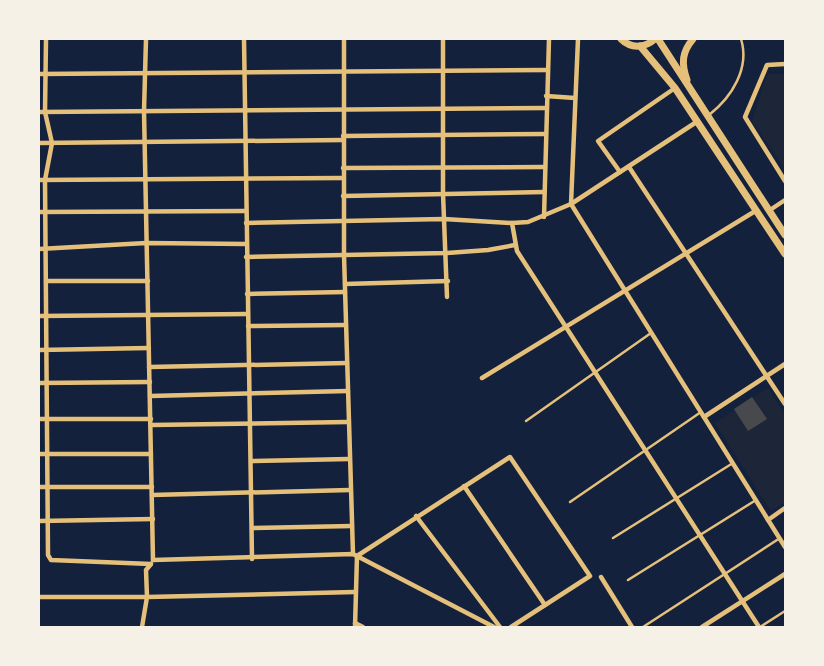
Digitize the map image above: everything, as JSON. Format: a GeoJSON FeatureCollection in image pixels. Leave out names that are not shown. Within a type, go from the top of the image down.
{"type":"FeatureCollection","features":[{"type":"Feature","properties":{"kind":"main road"},"geometry":{"type":"LineString","coordinates":[[621,39],[631,45],[640,46],[657,39],[709,115],[785,235]]}},
{"type":"Feature","properties":{"kind":"main road"},"geometry":{"type":"LineString","coordinates":[[690,87],[683,63],[683,54],[693,39]]}},
{"type":"Feature","properties":{"kind":"main road"},"geometry":{"type":"LineString","coordinates":[[640,46],[676,88],[785,254]]}},
{"type":"Feature","properties":{"kind":"street"},"geometry":{"type":"LineString","coordinates":[[46,39],[45,112],[52,143],[45,180],[48,555],[51,560],[152,562],[355,555],[494,627]]}},
{"type":"Feature","properties":{"kind":"street"},"geometry":{"type":"LineString","coordinates":[[142,627],[147,597],[146,570],[152,562],[144,111],[146,39]]}},
{"type":"Feature","properties":{"kind":"street"},"geometry":{"type":"LineString","coordinates":[[244,39],[243,110],[252,559]]}},
{"type":"Feature","properties":{"kind":"street"},"geometry":{"type":"LineString","coordinates":[[344,39],[342,110],[343,196],[350,490],[355,555],[355,625],[363,627]]}},
{"type":"Feature","properties":{"kind":"street"},"geometry":{"type":"LineString","coordinates":[[443,39],[443,193],[448,280],[447,297]]}},
{"type":"Feature","properties":{"kind":"street"},"geometry":{"type":"LineString","coordinates":[[544,217],[549,39]]}},
{"type":"Feature","properties":{"kind":"street"},"geometry":{"type":"LineString","coordinates":[[578,39],[571,204],[785,547]]}},
{"type":"Feature","properties":{"kind":"street"},"geometry":{"type":"LineString","coordinates":[[785,64],[767,65],[745,117],[785,181]]}},
{"type":"Feature","properties":{"kind":"street"},"geometry":{"type":"LineString","coordinates":[[39,74],[548,70]]}},
{"type":"Feature","properties":{"kind":"street"},"geometry":{"type":"LineString","coordinates":[[620,172],[598,141],[676,88]]}},
{"type":"Feature","properties":{"kind":"street"},"geometry":{"type":"LineString","coordinates":[[546,96],[575,98]]}},
{"type":"Feature","properties":{"kind":"street"},"geometry":{"type":"LineString","coordinates":[[39,112],[546,108]]}},
{"type":"Feature","properties":{"kind":"street"},"geometry":{"type":"LineString","coordinates":[[246,223],[444,219],[512,223],[544,217],[571,204],[698,121]]}},
{"type":"Feature","properties":{"kind":"street"},"geometry":{"type":"LineString","coordinates":[[39,143],[244,142],[545,134]]}},
{"type":"Feature","properties":{"kind":"street"},"geometry":{"type":"LineString","coordinates":[[343,168],[545,167]]}},
{"type":"Feature","properties":{"kind":"street"},"geometry":{"type":"LineString","coordinates":[[630,167],[785,404]]}},
{"type":"Feature","properties":{"kind":"street"},"geometry":{"type":"LineString","coordinates":[[39,180],[343,178]]}},
{"type":"Feature","properties":{"kind":"street"},"geometry":{"type":"LineString","coordinates":[[343,196],[544,192]]}},
{"type":"Feature","properties":{"kind":"street"},"geometry":{"type":"LineString","coordinates":[[770,210],[785,200]]}},
{"type":"Feature","properties":{"kind":"street"},"geometry":{"type":"LineString","coordinates":[[482,378],[757,210]]}},
{"type":"Feature","properties":{"kind":"street"},"geometry":{"type":"LineString","coordinates":[[39,212],[245,211]]}},
{"type":"Feature","properties":{"kind":"street"},"geometry":{"type":"LineString","coordinates":[[512,223],[515,245],[759,627]]}},
{"type":"Feature","properties":{"kind":"street"},"geometry":{"type":"LineString","coordinates":[[39,249],[146,243],[246,244]]}},
{"type":"Feature","properties":{"kind":"street"},"geometry":{"type":"LineString","coordinates":[[246,257],[446,253],[488,250],[515,245]]}},
{"type":"Feature","properties":{"kind":"street"},"geometry":{"type":"LineString","coordinates":[[345,284],[448,280]]}},
{"type":"Feature","properties":{"kind":"street"},"geometry":{"type":"LineString","coordinates":[[46,281],[148,281]]}},
{"type":"Feature","properties":{"kind":"street"},"geometry":{"type":"LineString","coordinates":[[248,294],[345,292]]}},
{"type":"Feature","properties":{"kind":"street"},"geometry":{"type":"LineString","coordinates":[[39,316],[248,314]]}},
{"type":"Feature","properties":{"kind":"street"},"geometry":{"type":"LineString","coordinates":[[248,326],[346,325]]}},
{"type":"Feature","properties":{"kind":"street"},"geometry":{"type":"LineString","coordinates":[[39,350],[149,348]]}},
{"type":"Feature","properties":{"kind":"street"},"geometry":{"type":"LineString","coordinates":[[149,367],[347,363]]}},
{"type":"Feature","properties":{"kind":"street"},"geometry":{"type":"LineString","coordinates":[[702,415],[785,364]]}},
{"type":"Feature","properties":{"kind":"street"},"geometry":{"type":"LineString","coordinates":[[39,383],[150,382]]}},
{"type":"Feature","properties":{"kind":"street"},"geometry":{"type":"LineString","coordinates":[[150,396],[348,391]]}},
{"type":"Feature","properties":{"kind":"street"},"geometry":{"type":"LineString","coordinates":[[39,419],[250,423],[348,422]]}},
{"type":"Feature","properties":{"kind":"street"},"geometry":{"type":"LineString","coordinates":[[39,454],[151,454]]}},
{"type":"Feature","properties":{"kind":"street"},"geometry":{"type":"LineString","coordinates":[[355,555],[510,457],[590,576],[511,627]]}},
{"type":"Feature","properties":{"kind":"street"},"geometry":{"type":"LineString","coordinates":[[251,461],[349,459]]}},
{"type":"Feature","properties":{"kind":"street"},"geometry":{"type":"LineString","coordinates":[[464,486],[545,606]]}},
{"type":"Feature","properties":{"kind":"street"},"geometry":{"type":"LineString","coordinates":[[39,487],[152,487]]}},
{"type":"Feature","properties":{"kind":"street"},"geometry":{"type":"LineString","coordinates":[[152,495],[350,490]]}},
{"type":"Feature","properties":{"kind":"street"},"geometry":{"type":"LineString","coordinates":[[768,520],[785,508]]}},
{"type":"Feature","properties":{"kind":"street"},"geometry":{"type":"LineString","coordinates":[[416,516],[500,627]]}},
{"type":"Feature","properties":{"kind":"street"},"geometry":{"type":"LineString","coordinates":[[39,521],[152,519]]}},
{"type":"Feature","properties":{"kind":"street"},"geometry":{"type":"LineString","coordinates":[[252,528],[352,526]]}},
{"type":"Feature","properties":{"kind":"street"},"geometry":{"type":"LineString","coordinates":[[702,627],[785,574]]}},
{"type":"Feature","properties":{"kind":"street"},"geometry":{"type":"LineString","coordinates":[[601,577],[632,627]]}},
{"type":"Feature","properties":{"kind":"street"},"geometry":{"type":"LineString","coordinates":[[39,597],[147,597],[355,592]]}},
{"type":"Feature","properties":{"kind":"lane"},"geometry":{"type":"LineString","coordinates":[[709,115],[724,103],[737,81],[746,53],[742,39]]}},
{"type":"Feature","properties":{"kind":"lane"},"geometry":{"type":"LineString","coordinates":[[526,421],[651,333]]}},
{"type":"Feature","properties":{"kind":"lane"},"geometry":{"type":"LineString","coordinates":[[570,502],[702,415]]}},
{"type":"Feature","properties":{"kind":"lane"},"geometry":{"type":"LineString","coordinates":[[613,538],[733,463]]}},
{"type":"Feature","properties":{"kind":"lane"},"geometry":{"type":"LineString","coordinates":[[628,580],[756,500]]}},
{"type":"Feature","properties":{"kind":"lane"},"geometry":{"type":"LineString","coordinates":[[643,627],[780,538]]}},
{"type":"Feature","properties":{"kind":"lane"},"geometry":{"type":"LineString","coordinates":[[759,627],[785,611]]}},
{"type":"Feature","properties":{"kind":"shaded area"},"geometry":{"type":"Polygon","coordinates":[[[767,74],[785,74],[785,169],[752,121],[767,74]]]}},
{"type":"Feature","properties":{"kind":"shaded area"},"geometry":{"type":"Polygon","coordinates":[[[768,388],[785,415],[785,502],[771,511],[715,423],[768,388]]]}},
{"type":"Feature","properties":{"kind":"building"},"geometry":{"type":"Polygon","coordinates":[[[752,397],[767,419],[748,431],[734,409],[752,397]]]}}]}
